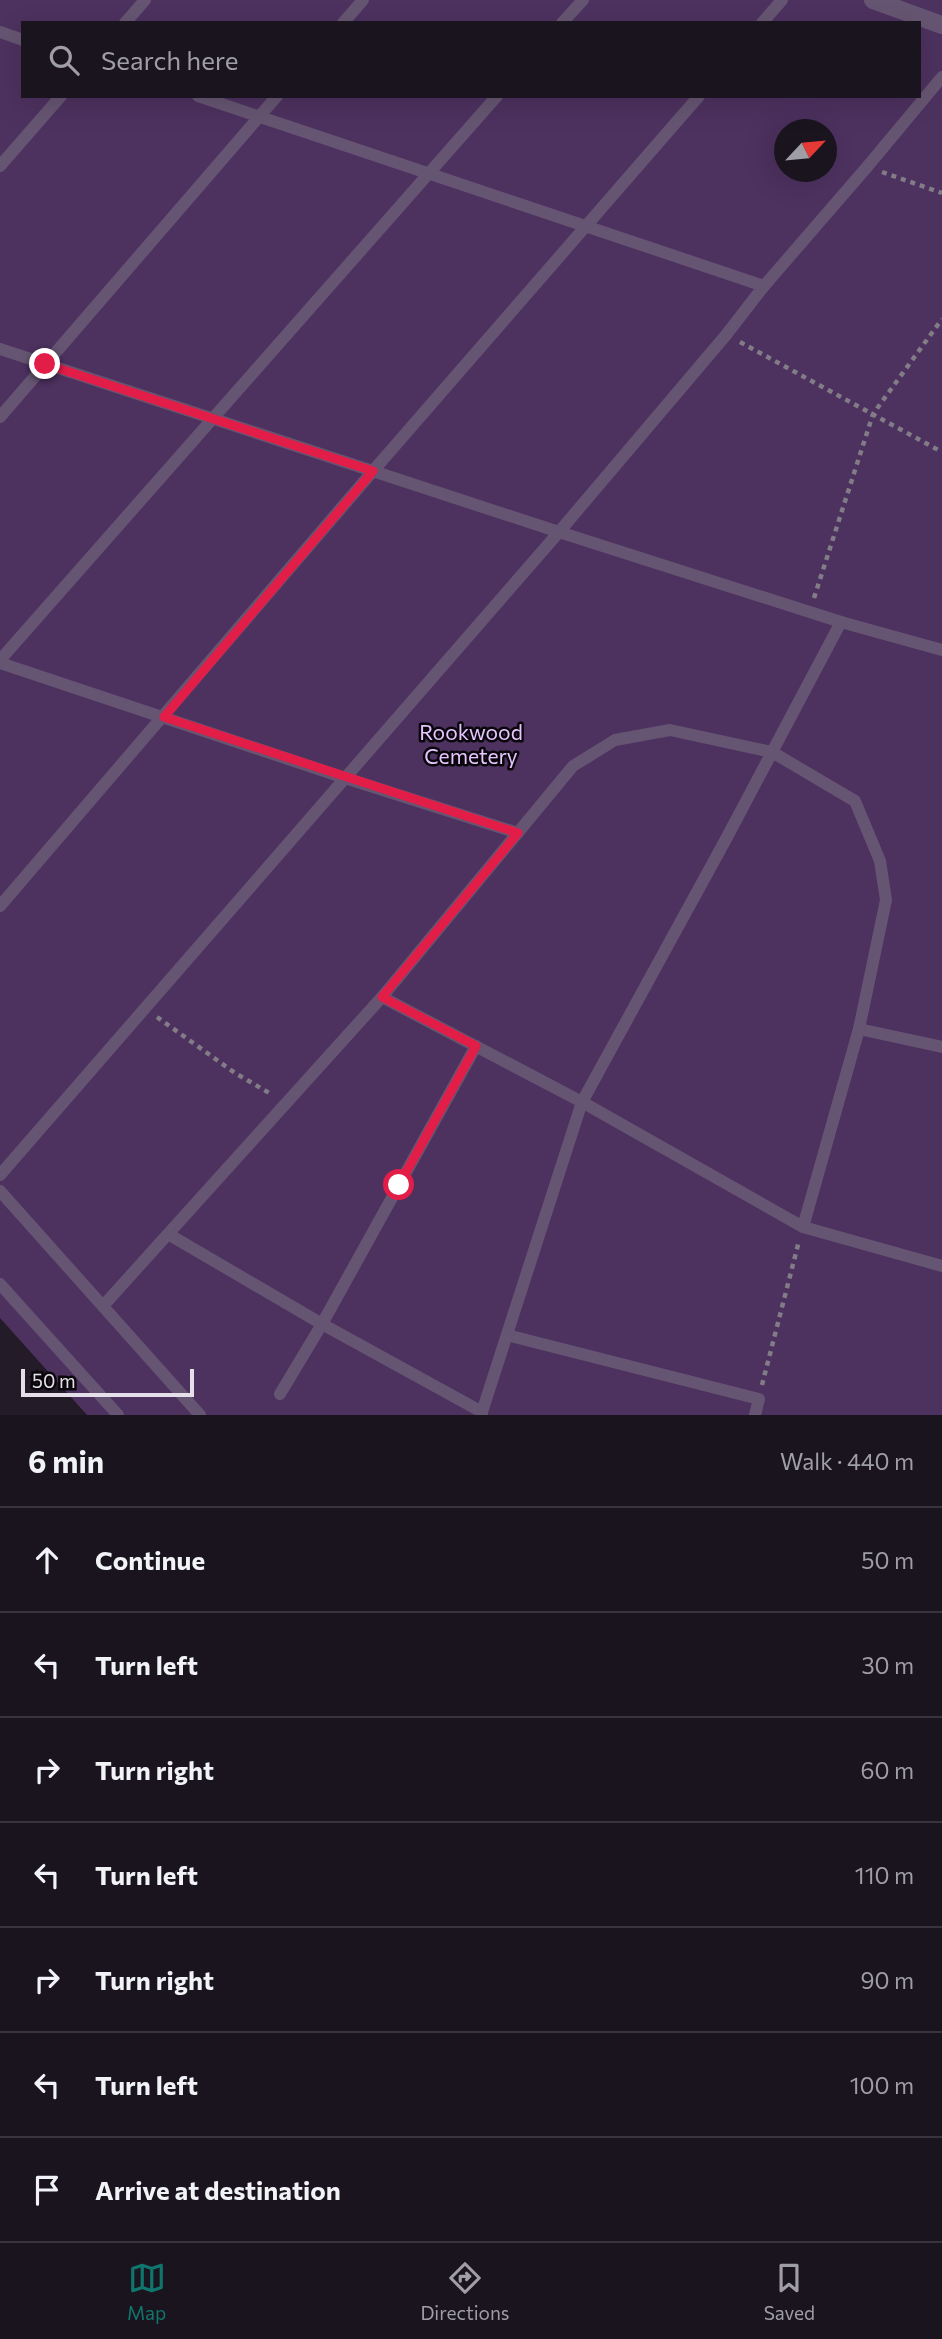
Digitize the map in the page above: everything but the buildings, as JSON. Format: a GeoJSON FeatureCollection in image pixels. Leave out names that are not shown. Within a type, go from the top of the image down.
{"type":"FeatureCollection","features":[{"type":"Feature","properties":{"kind":"street"},"geometry":{"type":"LineString","coordinates":[[873,0],[942,25]]}},
{"type":"Feature","properties":{"kind":"lane"},"geometry":{"type":"LineString","coordinates":[[127,21],[145,0]]}},
{"type":"Feature","properties":{"kind":"lane"},"geometry":{"type":"LineString","coordinates":[[345,21],[363,0]]}},
{"type":"Feature","properties":{"kind":"lane"},"geometry":{"type":"LineString","coordinates":[[564,21],[583,0]]}},
{"type":"Feature","properties":{"kind":"lane"},"geometry":{"type":"LineString","coordinates":[[764,21],[782,0]]}},
{"type":"Feature","properties":{"kind":"lane"},"geometry":{"type":"LineString","coordinates":[[0,32],[21,39]]}},
{"type":"Feature","properties":{"kind":"lane"},"geometry":{"type":"LineString","coordinates":[[0,1175],[559,532],[942,77]]}},
{"type":"Feature","properties":{"kind":"lane"},"geometry":{"type":"LineString","coordinates":[[0,166],[59,98]]}},
{"type":"Feature","properties":{"kind":"lane"},"geometry":{"type":"LineString","coordinates":[[204,98],[764,286]]}},
{"type":"Feature","properties":{"kind":"lane"},"geometry":{"type":"LineString","coordinates":[[0,417],[275,98]]}},
{"type":"Feature","properties":{"kind":"lane"},"geometry":{"type":"LineString","coordinates":[[495,98],[0,661],[345,778],[518,833]]}},
{"type":"Feature","properties":{"kind":"lane"},"geometry":{"type":"LineString","coordinates":[[0,906],[697,98]]}},
{"type":"Feature","properties":{"kind":"lane"},"geometry":{"type":"LineString","coordinates":[[0,349],[559,532],[841,622],[942,650]]}},
{"type":"Feature","properties":{"kind":"lane"},"geometry":{"type":"LineString","coordinates":[[168,1234],[482,1413],[582,1102],[841,622]]}},
{"type":"Feature","properties":{"kind":"lane"},"geometry":{"type":"LineString","coordinates":[[103,1306],[382,997],[573,766],[615,740],[670,730],[772,752],[855,801],[880,861],[886,900],[859,1029],[803,1227]]}},
{"type":"Feature","properties":{"kind":"lane"},"geometry":{"type":"LineString","coordinates":[[382,997],[582,1102],[803,1227],[942,1266]]}},
{"type":"Feature","properties":{"kind":"lane"},"geometry":{"type":"LineString","coordinates":[[859,1029],[942,1047]]}},
{"type":"Feature","properties":{"kind":"lane"},"geometry":{"type":"LineString","coordinates":[[280,1394],[322,1324],[476,1046]]}},
{"type":"Feature","properties":{"kind":"lane"},"geometry":{"type":"LineString","coordinates":[[0,1191],[200,1415]]}},
{"type":"Feature","properties":{"kind":"lane"},"geometry":{"type":"LineString","coordinates":[[0,1284],[118,1415]]}},
{"type":"Feature","properties":{"kind":"lane"},"geometry":{"type":"LineString","coordinates":[[507,1335],[759,1399],[755,1415]]}},
{"type":"Feature","properties":{"kind":"path"},"geometry":{"type":"LineString","coordinates":[[867,167],[942,192]]}},
{"type":"Feature","properties":{"kind":"path"},"geometry":{"type":"LineString","coordinates":[[810,612],[873,414],[942,318]]}},
{"type":"Feature","properties":{"kind":"path"},"geometry":{"type":"LineString","coordinates":[[726,335],[942,452]]}},
{"type":"Feature","properties":{"kind":"path"},"geometry":{"type":"LineString","coordinates":[[145,1008],[236,1073],[286,1103]]}},
{"type":"Feature","properties":{"kind":"path"},"geometry":{"type":"LineString","coordinates":[[759,1399],[803,1227]]}},
{"type":"Feature","properties":{"kind":"green space","name":"Rookwood Cemetery"},"geometry":{"type":"Polygon","coordinates":[[[0,0],[942,0],[942,1415],[87,1415],[0,1318],[0,0]]]}},
{"type":"Feature","properties":{"kind":"route"},"geometry":{"type":"LineString","coordinates":[[45,364],[373,471],[164,717],[518,833],[382,997],[476,1046],[399,1185]]}}]}
